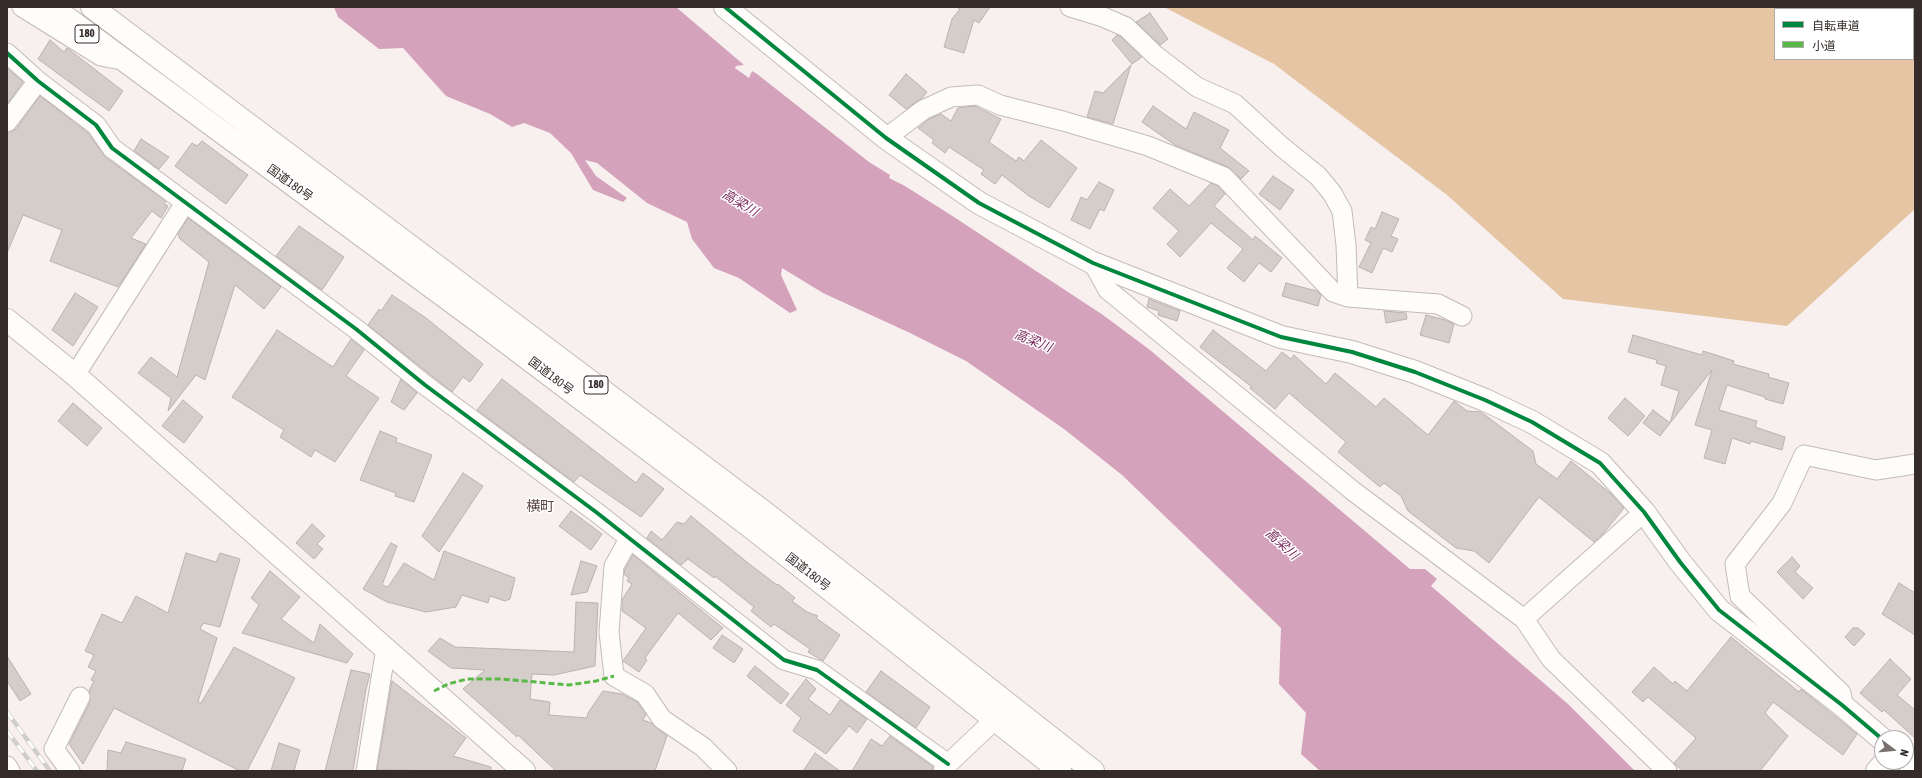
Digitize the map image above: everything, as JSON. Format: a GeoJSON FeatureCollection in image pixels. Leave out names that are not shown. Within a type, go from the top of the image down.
{"type":"FeatureCollection","features":[{"type":"Feature","properties":{"kind":"main road","name":"国道180号"},"geometry":{"type":"LineString","coordinates":[[52,7],[509,344],[742,520],[1003,712],[1093,771]]}},
{"type":"Feature","properties":{"kind":"main road","name":"国道180号"},"geometry":{"type":"LineString","coordinates":[[92,7],[760,509],[1003,712],[1060,771]]}},
{"type":"Feature","properties":{"kind":"main road"},"geometry":{"type":"LineString","coordinates":[[725,7],[886,138],[979,203],[1093,263],[1281,337],[1352,352],[1415,372],[1485,400],[1532,422],[1600,463],[1644,512],[1680,562],[1719,610],[1842,705],[1874,732]]}},
{"type":"Feature","properties":{"kind":"main road"},"geometry":{"type":"LineString","coordinates":[[123,60],[138,41]]}},
{"type":"Feature","properties":{"kind":"main road"},"geometry":{"type":"LineString","coordinates":[[7,320],[75,375],[524,771]]}},
{"type":"Feature","properties":{"kind":"street"},"geometry":{"type":"LineString","coordinates":[[22,7],[101,56],[123,60]]}},
{"type":"Feature","properties":{"kind":"street"},"geometry":{"type":"LineString","coordinates":[[1070,7],[1103,17],[1126,27],[1155,55],[1197,87],[1235,104],[1282,147],[1318,176],[1332,193],[1342,211],[1346,245],[1348,297]]}},
{"type":"Feature","properties":{"kind":"street"},"geometry":{"type":"LineString","coordinates":[[7,53],[38,81],[96,125],[112,148],[356,329],[425,385],[630,539],[784,660],[817,670],[946,767],[1003,712]]}},
{"type":"Feature","properties":{"kind":"street"},"geometry":{"type":"LineString","coordinates":[[7,122],[38,81]]}},
{"type":"Feature","properties":{"kind":"street"},"geometry":{"type":"LineString","coordinates":[[886,138],[923,110],[937,103],[951,97],[978,95],[1000,105],[1063,121],[1148,146],[1224,177],[1333,292],[1348,297],[1438,304],[1462,316]]}},
{"type":"Feature","properties":{"kind":"street"},"geometry":{"type":"LineString","coordinates":[[75,375],[185,203]]}},
{"type":"Feature","properties":{"kind":"street"},"geometry":{"type":"LineString","coordinates":[[1093,263],[1108,290],[1353,491],[1524,619],[1551,659],[1667,771]]}},
{"type":"Feature","properties":{"kind":"street"},"geometry":{"type":"LineString","coordinates":[[1842,705],[1841,693],[1740,596],[1735,564],[1782,503],[1804,455],[1876,470],[1915,464]]}},
{"type":"Feature","properties":{"kind":"street"},"geometry":{"type":"LineString","coordinates":[[1524,619],[1644,512]]}},
{"type":"Feature","properties":{"kind":"street"},"geometry":{"type":"LineString","coordinates":[[630,539],[614,566],[609,632],[614,676],[645,694],[662,719],[703,747],[727,771]]}},
{"type":"Feature","properties":{"kind":"street"},"geometry":{"type":"LineString","coordinates":[[366,771],[386,648]]}},
{"type":"Feature","properties":{"kind":"street"},"geometry":{"type":"LineString","coordinates":[[70,771],[54,749],[80,697]]}},
{"type":"Feature","properties":{"kind":"street"},"geometry":{"type":"LineString","coordinates":[[7,766],[10,771]]}},
{"type":"Feature","properties":{"kind":"shaded area"},"geometry":{"type":"Polygon","coordinates":[[[1164,7],[1915,7],[1915,209],[1787,326],[1563,299],[1447,195],[1274,64],[1164,7]]]}},
{"type":"Feature","properties":{"kind":"water","name":"高梁川"},"geometry":{"type":"Polygon","coordinates":[[[334,7],[676,7],[744,65],[736,66],[735,68],[749,78],[752,71],[757,74],[869,162],[890,175],[889,178],[905,186],[954,217],[1103,315],[1150,350],[1410,569],[1425,569],[1437,579],[1431,586],[1568,704],[1635,771],[1320,771],[1301,754],[1306,713],[1279,684],[1281,628],[1122,475],[1064,429],[966,361],[910,333],[823,293],[782,268],[781,275],[797,310],[790,313],[739,278],[714,268],[692,239],[687,222],[647,203],[597,163],[585,160],[596,176],[627,198],[623,202],[593,190],[571,153],[550,133],[524,123],[512,127],[490,114],[446,96],[403,48],[379,49],[338,17],[334,7]]]}},
{"type":"Feature","properties":{"kind":"building"},"geometry":{"type":"Polygon","coordinates":[[[956,7],[990,7],[979,23],[974,20],[964,53],[944,47],[952,19],[960,9],[956,7]]]}},
{"type":"Feature","properties":{"kind":"building"},"geometry":{"type":"Polygon","coordinates":[[[1150,13],[1168,39],[1160,45],[1136,22],[1150,13]]]}},
{"type":"Feature","properties":{"kind":"building"},"geometry":{"type":"Polygon","coordinates":[[[1117,35],[1120,36],[1142,57],[1132,64],[1112,40],[1117,35]]]}},
{"type":"Feature","properties":{"kind":"building"},"geometry":{"type":"Polygon","coordinates":[[[50,40],[64,52],[67,48],[123,91],[109,111],[38,59],[50,40]]]}},
{"type":"Feature","properties":{"kind":"building"},"geometry":{"type":"Polygon","coordinates":[[[1131,65],[1113,124],[1087,117],[1095,91],[1103,93],[1131,65]]]}},
{"type":"Feature","properties":{"kind":"building"},"geometry":{"type":"Polygon","coordinates":[[[7,68],[23,82],[7,104],[7,68]]]}},
{"type":"Feature","properties":{"kind":"building"},"geometry":{"type":"Polygon","coordinates":[[[906,74],[927,92],[922,98],[906,109],[889,95],[906,74]]]}},
{"type":"Feature","properties":{"kind":"building"},"geometry":{"type":"Polygon","coordinates":[[[40,96],[88,133],[105,157],[166,201],[164,204],[168,206],[161,218],[152,211],[131,238],[146,244],[118,287],[50,261],[62,230],[23,215],[7,253],[7,133],[16,129],[40,96]]]}},
{"type":"Feature","properties":{"kind":"building"},"geometry":{"type":"Polygon","coordinates":[[[975,106],[1001,119],[989,142],[1016,161],[1019,157],[1024,161],[1041,140],[1077,168],[1049,208],[1029,196],[1002,175],[995,184],[981,174],[984,170],[949,147],[945,153],[932,143],[934,140],[918,128],[929,119],[941,114],[951,121],[958,108],[975,106]]]}},
{"type":"Feature","properties":{"kind":"building"},"geometry":{"type":"Polygon","coordinates":[[[1153,106],[1186,129],[1194,112],[1229,130],[1220,148],[1249,171],[1241,179],[1228,167],[1175,145],[1142,122],[1153,106]]]}},
{"type":"Feature","properties":{"kind":"building"},"geometry":{"type":"Polygon","coordinates":[[[141,139],[169,157],[159,169],[134,151],[141,139]]]}},
{"type":"Feature","properties":{"kind":"building"},"geometry":{"type":"Polygon","coordinates":[[[202,141],[248,175],[226,204],[175,166],[192,143],[197,146],[202,141]]]}},
{"type":"Feature","properties":{"kind":"building"},"geometry":{"type":"Polygon","coordinates":[[[1273,176],[1294,190],[1280,210],[1259,194],[1273,176]]]}},
{"type":"Feature","properties":{"kind":"building"},"geometry":{"type":"Polygon","coordinates":[[[1099,182],[1114,190],[1104,211],[1100,209],[1090,229],[1071,220],[1081,197],[1087,200],[1099,182]]]}},
{"type":"Feature","properties":{"kind":"building"},"geometry":{"type":"Polygon","coordinates":[[[1211,183],[1218,186],[1225,194],[1214,206],[1253,240],[1255,236],[1282,258],[1271,272],[1259,263],[1244,282],[1227,268],[1243,249],[1211,223],[1180,257],[1167,244],[1179,231],[1153,208],[1170,189],[1189,206],[1211,183]]]}},
{"type":"Feature","properties":{"kind":"building"},"geometry":{"type":"Polygon","coordinates":[[[1382,212],[1399,219],[1391,236],[1398,239],[1392,252],[1383,248],[1372,273],[1359,267],[1371,243],[1365,240],[1371,227],[1375,229],[1382,212]]]}},
{"type":"Feature","properties":{"kind":"building"},"geometry":{"type":"Polygon","coordinates":[[[188,218],[281,287],[264,309],[235,285],[205,380],[196,375],[168,411],[171,398],[138,373],[151,357],[177,377],[209,262],[180,239],[178,234],[188,218]]]}},
{"type":"Feature","properties":{"kind":"building"},"geometry":{"type":"Polygon","coordinates":[[[299,226],[344,257],[322,290],[276,256],[299,226]]]}},
{"type":"Feature","properties":{"kind":"building"},"geometry":{"type":"Polygon","coordinates":[[[1286,283],[1317,291],[1321,295],[1318,306],[1282,296],[1286,283]]]}},
{"type":"Feature","properties":{"kind":"building"},"geometry":{"type":"Polygon","coordinates":[[[75,293],[98,307],[73,346],[52,330],[75,293]]]}},
{"type":"Feature","properties":{"kind":"building"},"geometry":{"type":"Polygon","coordinates":[[[392,295],[426,318],[483,364],[470,382],[463,377],[452,392],[368,325],[379,309],[381,311],[392,295]]]}},
{"type":"Feature","properties":{"kind":"building"},"geometry":{"type":"Polygon","coordinates":[[[1149,299],[1180,311],[1177,321],[1158,315],[1159,311],[1147,307],[1149,299]]]}},
{"type":"Feature","properties":{"kind":"building"},"geometry":{"type":"Polygon","coordinates":[[[1384,311],[1406,313],[1407,319],[1386,323],[1384,311]]]}},
{"type":"Feature","properties":{"kind":"building"},"geometry":{"type":"Polygon","coordinates":[[[1426,315],[1454,324],[1449,343],[1420,335],[1426,315]]]}},
{"type":"Feature","properties":{"kind":"building"},"geometry":{"type":"Polygon","coordinates":[[[277,330],[333,367],[351,339],[364,350],[346,376],[379,398],[335,462],[315,450],[311,457],[280,437],[284,430],[232,397],[277,330]]]}},
{"type":"Feature","properties":{"kind":"building"},"geometry":{"type":"Polygon","coordinates":[[[1213,330],[1266,371],[1282,352],[1291,359],[1294,355],[1326,384],[1335,373],[1376,407],[1384,398],[1428,435],[1454,401],[1467,411],[1481,412],[1533,451],[1536,464],[1557,479],[1571,461],[1610,493],[1624,508],[1603,534],[1594,542],[1539,497],[1489,563],[1474,551],[1456,548],[1408,511],[1401,496],[1384,483],[1380,487],[1338,452],[1346,442],[1289,393],[1275,409],[1250,388],[1252,387],[1200,347],[1213,330]]]}},
{"type":"Feature","properties":{"kind":"building"},"geometry":{"type":"Polygon","coordinates":[[[1633,335],[1702,355],[1703,351],[1734,361],[1733,364],[1769,374],[1768,377],[1789,383],[1783,404],[1727,385],[1719,410],[1757,421],[1755,427],[1785,437],[1782,450],[1751,441],[1750,444],[1732,438],[1725,464],[1704,458],[1712,430],[1695,425],[1712,370],[1670,423],[1679,391],[1661,385],[1666,366],[1656,363],[1657,360],[1628,352],[1633,335]]]}},
{"type":"Feature","properties":{"kind":"building"},"geometry":{"type":"Polygon","coordinates":[[[401,379],[417,393],[404,410],[391,402],[401,379]]]}},
{"type":"Feature","properties":{"kind":"building"},"geometry":{"type":"Polygon","coordinates":[[[502,379],[636,483],[643,473],[664,489],[641,517],[580,475],[574,482],[477,410],[502,379]]]}},
{"type":"Feature","properties":{"kind":"building"},"geometry":{"type":"Polygon","coordinates":[[[1625,398],[1645,416],[1628,436],[1608,418],[1625,398]]]}},
{"type":"Feature","properties":{"kind":"building"},"geometry":{"type":"Polygon","coordinates":[[[183,400],[203,417],[184,443],[162,426],[183,400]]]}},
{"type":"Feature","properties":{"kind":"building"},"geometry":{"type":"Polygon","coordinates":[[[73,403],[102,428],[87,446],[58,421],[73,403]]]}},
{"type":"Feature","properties":{"kind":"building"},"geometry":{"type":"Polygon","coordinates":[[[1653,410],[1670,423],[1660,436],[1643,423],[1653,410]]]}},
{"type":"Feature","properties":{"kind":"building"},"geometry":{"type":"Polygon","coordinates":[[[380,431],[397,438],[396,442],[432,455],[414,502],[395,496],[396,493],[360,480],[380,431]]]}},
{"type":"Feature","properties":{"kind":"building"},"geometry":{"type":"Polygon","coordinates":[[[463,473],[483,486],[439,552],[422,536],[463,473]]]}},
{"type":"Feature","properties":{"kind":"building"},"geometry":{"type":"Polygon","coordinates":[[[571,511],[602,534],[591,550],[559,526],[571,511]]]}},
{"type":"Feature","properties":{"kind":"building"},"geometry":{"type":"Polygon","coordinates":[[[691,516],[748,563],[795,598],[792,601],[807,612],[818,616],[816,618],[840,635],[823,661],[808,652],[810,649],[774,624],[771,627],[751,611],[754,607],[715,576],[714,578],[688,559],[681,565],[647,538],[651,531],[662,540],[677,522],[684,524],[691,516]]]}},
{"type":"Feature","properties":{"kind":"building"},"geometry":{"type":"Polygon","coordinates":[[[312,524],[325,536],[317,544],[323,549],[314,559],[296,543],[312,524]]]}},
{"type":"Feature","properties":{"kind":"building"},"geometry":{"type":"Polygon","coordinates":[[[391,543],[397,546],[382,585],[388,587],[404,563],[434,580],[444,551],[515,578],[510,599],[505,601],[490,596],[488,603],[462,595],[456,607],[426,612],[387,602],[363,589],[391,543]]]}},
{"type":"Feature","properties":{"kind":"building"},"geometry":{"type":"Polygon","coordinates":[[[186,553],[216,562],[220,553],[240,559],[220,627],[203,623],[200,629],[217,638],[198,702],[201,703],[234,647],[295,678],[247,771],[240,771],[114,708],[83,764],[69,744],[90,702],[89,691],[94,681],[91,680],[96,671],[88,667],[94,655],[85,651],[102,614],[122,623],[136,596],[168,613],[186,553]]]}},
{"type":"Feature","properties":{"kind":"building"},"geometry":{"type":"Polygon","coordinates":[[[633,555],[723,628],[711,640],[678,613],[645,658],[647,660],[639,672],[623,661],[646,628],[622,611],[622,600],[632,584],[627,581],[629,578],[624,574],[625,569],[633,555]]]}},
{"type":"Feature","properties":{"kind":"building"},"geometry":{"type":"Polygon","coordinates":[[[1792,557],[1800,566],[1795,572],[1813,588],[1803,599],[1777,572],[1792,557]]]}},
{"type":"Feature","properties":{"kind":"building"},"geometry":{"type":"Polygon","coordinates":[[[581,561],[597,566],[587,592],[571,595],[581,561]]]}},
{"type":"Feature","properties":{"kind":"building"},"geometry":{"type":"Polygon","coordinates":[[[270,571],[300,597],[281,619],[314,643],[320,624],[353,654],[347,663],[242,633],[259,605],[251,598],[270,571]]]}},
{"type":"Feature","properties":{"kind":"building"},"geometry":{"type":"Polygon","coordinates":[[[1899,583],[1915,593],[1915,635],[1882,614],[1899,583]]]}},
{"type":"Feature","properties":{"kind":"building"},"geometry":{"type":"Polygon","coordinates":[[[576,602],[598,603],[595,666],[554,675],[532,674],[530,699],[550,702],[549,715],[587,718],[588,713],[603,691],[622,694],[637,702],[646,714],[643,720],[651,723],[667,736],[655,771],[556,771],[518,735],[517,737],[463,689],[485,670],[451,668],[428,651],[440,638],[455,647],[574,652],[576,602]]]}},
{"type":"Feature","properties":{"kind":"building"},"geometry":{"type":"Polygon","coordinates":[[[1853,628],[1858,628],[1865,634],[1854,646],[1845,637],[1853,628]]]}},
{"type":"Feature","properties":{"kind":"building"},"geometry":{"type":"Polygon","coordinates":[[[722,635],[743,649],[734,663],[713,648],[722,635]]]}},
{"type":"Feature","properties":{"kind":"building"},"geometry":{"type":"Polygon","coordinates":[[[1731,637],[1799,692],[1801,689],[1857,734],[1843,755],[1773,702],[1765,713],[1788,736],[1760,771],[1683,771],[1674,763],[1696,738],[1648,697],[1643,702],[1632,692],[1654,667],[1673,684],[1675,681],[1687,691],[1731,637]]]}},
{"type":"Feature","properties":{"kind":"building"},"geometry":{"type":"Polygon","coordinates":[[[7,656],[31,694],[20,701],[7,681],[7,656]]]}},
{"type":"Feature","properties":{"kind":"building"},"geometry":{"type":"Polygon","coordinates":[[[1890,659],[1911,679],[1897,695],[1915,710],[1915,738],[1914,730],[1906,730],[1884,710],[1882,712],[1860,693],[1890,659]]]}},
{"type":"Feature","properties":{"kind":"building"},"geometry":{"type":"Polygon","coordinates":[[[755,666],[789,694],[781,704],[747,676],[755,666]]]}},
{"type":"Feature","properties":{"kind":"building"},"geometry":{"type":"Polygon","coordinates":[[[351,670],[370,674],[366,689],[353,771],[325,771],[351,670]]]}},
{"type":"Feature","properties":{"kind":"building"},"geometry":{"type":"Polygon","coordinates":[[[881,671],[930,707],[916,728],[866,692],[881,671]]]}},
{"type":"Feature","properties":{"kind":"building"},"geometry":{"type":"Polygon","coordinates":[[[806,679],[816,689],[808,699],[830,715],[840,700],[867,719],[857,733],[849,726],[826,754],[793,731],[801,718],[786,705],[806,679]]]}},
{"type":"Feature","properties":{"kind":"building"},"geometry":{"type":"Polygon","coordinates":[[[392,681],[466,738],[453,756],[491,767],[491,771],[377,770],[392,681]]]}},
{"type":"Feature","properties":{"kind":"building"},"geometry":{"type":"Polygon","coordinates":[[[890,736],[933,767],[932,771],[852,771],[871,739],[882,746],[890,736]]]}},
{"type":"Feature","properties":{"kind":"building"},"geometry":{"type":"Polygon","coordinates":[[[126,742],[186,759],[182,771],[107,771],[108,750],[121,753],[126,742]]]}},
{"type":"Feature","properties":{"kind":"building"},"geometry":{"type":"Polygon","coordinates":[[[279,743],[300,750],[294,771],[271,771],[279,743]]]}},
{"type":"Feature","properties":{"kind":"building"},"geometry":{"type":"Polygon","coordinates":[[[815,753],[840,771],[803,771],[815,753]]]}},
{"type":"Feature","properties":{"kind":"railway"},"geometry":{"type":"LineString","coordinates":[[7,712],[50,771]]}},
{"type":"Feature","properties":{"kind":"railway"},"geometry":{"type":"LineString","coordinates":[[7,731],[37,771]]}},
{"type":"Feature","properties":{"kind":"marked path"},"geometry":{"type":"LineString","coordinates":[[434,691],[448,684],[467,679],[502,679],[569,685],[596,681],[614,676]]}},
{"type":"Feature","properties":{"kind":"cycle path"},"geometry":{"type":"LineString","coordinates":[[725,7],[886,138],[979,203],[1093,263],[1281,337],[1352,352],[1415,372],[1485,400],[1532,422],[1600,463],[1644,512],[1680,562],[1719,610],[1842,705],[1874,732]]}},
{"type":"Feature","properties":{"kind":"cycle path"},"geometry":{"type":"LineString","coordinates":[[7,53],[38,81],[96,125],[112,148],[356,329],[425,385],[596,512],[784,660],[817,670],[948,764]]}},
{"type":"Feature","properties":{"kind":"district","name":"横町"},"geometry":{"type":"Point","coordinates":[540,507]}}]}
